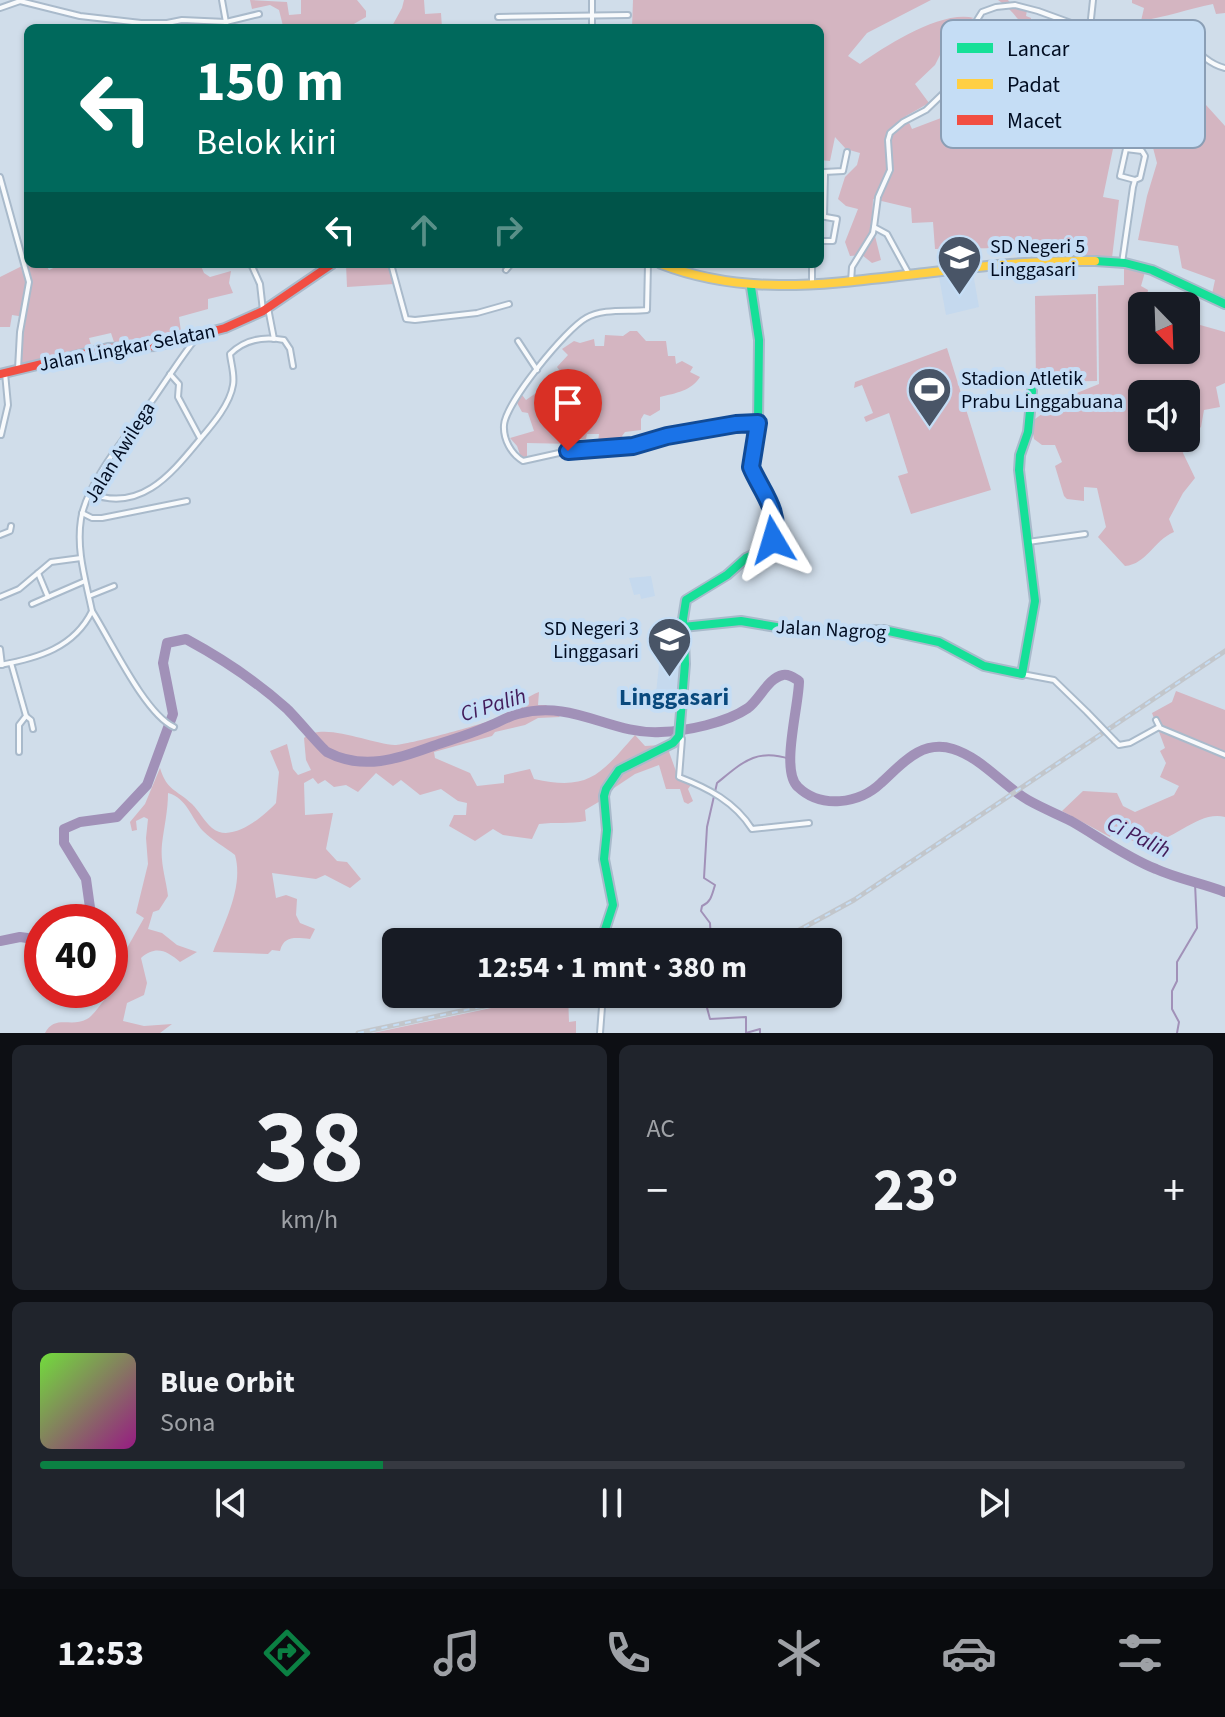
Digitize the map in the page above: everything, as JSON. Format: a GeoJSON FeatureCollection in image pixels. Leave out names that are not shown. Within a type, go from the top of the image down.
{"type":"FeatureCollection","features":[{"type":"Feature","properties":{"kind":"street"},"geometry":{"type":"LineString","coordinates":[[222,0],[226,24]]}},
{"type":"Feature","properties":{"kind":"street"},"geometry":{"type":"LineString","coordinates":[[592,0],[592,24]]}},
{"type":"Feature","properties":{"kind":"street"},"geometry":{"type":"LineString","coordinates":[[1091,20],[1093,0]]}},
{"type":"Feature","properties":{"kind":"street"},"geometry":{"type":"LineString","coordinates":[[0,8],[20,1],[80,16],[200,24]]}},
{"type":"Feature","properties":{"kind":"street"},"geometry":{"type":"LineString","coordinates":[[979,20],[979,16],[996,7],[1023,6],[1058,20]]}},
{"type":"Feature","properties":{"kind":"street"},"geometry":{"type":"LineString","coordinates":[[229,24],[259,14]]}},
{"type":"Feature","properties":{"kind":"street"},"geometry":{"type":"LineString","coordinates":[[498,17],[628,15]]}},
{"type":"Feature","properties":{"kind":"street"},"geometry":{"type":"LineString","coordinates":[[1205,58],[1225,68]]}},
{"type":"Feature","properties":{"kind":"street"},"geometry":{"type":"LineString","coordinates":[[851,282],[852,267],[873,233],[878,197],[890,170],[890,133],[926,110],[941,96]]}},
{"type":"Feature","properties":{"kind":"street"},"geometry":{"type":"LineString","coordinates":[[1126,149],[1145,153],[1140,178],[1135,180],[1120,176],[1126,149]]}},
{"type":"Feature","properties":{"kind":"street"},"geometry":{"type":"LineString","coordinates":[[824,172],[843,171],[847,152]]}},
{"type":"Feature","properties":{"kind":"street"},"geometry":{"type":"LineString","coordinates":[[0,177],[24,264]]}},
{"type":"Feature","properties":{"kind":"street"},"geometry":{"type":"LineString","coordinates":[[1122,263],[1135,180]]}},
{"type":"Feature","properties":{"kind":"street"},"geometry":{"type":"LineString","coordinates":[[824,216],[837,218],[837,225],[833,241],[824,241]]}},
{"type":"Feature","properties":{"kind":"street"},"geometry":{"type":"LineString","coordinates":[[874,227],[887,234],[910,276]]}},
{"type":"Feature","properties":{"kind":"street"},"geometry":{"type":"LineString","coordinates":[[671,268],[691,276],[751,287],[812,287],[1061,261],[1122,263],[1153,269],[1225,304]]}},
{"type":"Feature","properties":{"kind":"street"},"geometry":{"type":"LineString","coordinates":[[18,369],[20,332],[29,282],[25,268]]}},
{"type":"Feature","properties":{"kind":"street"},"geometry":{"type":"LineString","coordinates":[[253,268],[274,339]]}},
{"type":"Feature","properties":{"kind":"street","name":"Jalan Lingkar Selatan"},"geometry":{"type":"LineString","coordinates":[[2,373],[108,348],[140,348],[197,337],[244,321],[265,310],[326,268]]}},
{"type":"Feature","properties":{"kind":"street"},"geometry":{"type":"LineString","coordinates":[[392,268],[406,319],[474,314],[509,304]]}},
{"type":"Feature","properties":{"kind":"street"},"geometry":{"type":"LineString","coordinates":[[648,268],[647,310],[587,317],[555,344],[518,396],[504,425],[507,443],[514,455],[523,461],[568,451],[633,446],[667,436],[758,423]]}},
{"type":"Feature","properties":{"kind":"street"},"geometry":{"type":"LineString","coordinates":[[812,268],[812,287]]}},
{"type":"Feature","properties":{"kind":"street"},"geometry":{"type":"LineString","coordinates":[[751,287],[759,340],[758,423],[751,467],[773,512],[775,529],[773,540],[766,549],[748,556],[730,573],[686,600],[679,773],[739,810],[753,830],[809,823]]}},
{"type":"Feature","properties":{"kind":"street","name":"Jalan Awilega"},"geometry":{"type":"LineString","coordinates":[[92,611],[81,558],[82,513],[89,493],[197,337]]}},
{"type":"Feature","properties":{"kind":"street"},"geometry":{"type":"LineString","coordinates":[[89,493],[109,500],[150,489],[170,476],[216,419],[233,388],[232,351],[255,339],[274,339],[287,343],[293,366]]}},
{"type":"Feature","properties":{"kind":"street"},"geometry":{"type":"LineString","coordinates":[[518,341],[537,370]]}},
{"type":"Feature","properties":{"kind":"street"},"geometry":{"type":"LineString","coordinates":[[1,435],[8,405],[2,373]]}},
{"type":"Feature","properties":{"kind":"street"},"geometry":{"type":"LineString","coordinates":[[170,374],[177,380],[178,397],[200,439]]}},
{"type":"Feature","properties":{"kind":"street"},"geometry":{"type":"LineString","coordinates":[[1032,391],[1028,432],[1020,455],[1019,470],[1035,601],[1022,674],[1054,680],[1119,745],[1130,743],[1159,727]]}},
{"type":"Feature","properties":{"kind":"street"},"geometry":{"type":"LineString","coordinates":[[82,513],[92,518],[102,518],[187,501]]}},
{"type":"Feature","properties":{"kind":"street"},"geometry":{"type":"LineString","coordinates":[[0,535],[10,531],[11,526]]}},
{"type":"Feature","properties":{"kind":"street"},"geometry":{"type":"LineString","coordinates":[[1028,542],[1085,534]]}},
{"type":"Feature","properties":{"kind":"street"},"geometry":{"type":"LineString","coordinates":[[0,597],[19,589],[51,562],[81,558]]}},
{"type":"Feature","properties":{"kind":"street"},"geometry":{"type":"LineString","coordinates":[[38,573],[48,597]]}},
{"type":"Feature","properties":{"kind":"street"},"geometry":{"type":"LineString","coordinates":[[32,604],[85,581]]}},
{"type":"Feature","properties":{"kind":"street"},"geometry":{"type":"LineString","coordinates":[[89,596],[114,586]]}},
{"type":"Feature","properties":{"kind":"street"},"geometry":{"type":"LineString","coordinates":[[0,649],[1,665],[64,645],[74,638],[92,611],[121,658],[127,674],[162,722],[174,727]]}},
{"type":"Feature","properties":{"kind":"street","name":"Jalan Nagrog"},"geometry":{"type":"LineString","coordinates":[[683,627],[741,621],[806,632],[884,630],[939,642],[984,666],[1022,674]]}},
{"type":"Feature","properties":{"kind":"street"},"geometry":{"type":"LineString","coordinates":[[11,663],[26,716],[33,729]]}},
{"type":"Feature","properties":{"kind":"street"},"geometry":{"type":"LineString","coordinates":[[19,752],[19,725],[26,716]]}},
{"type":"Feature","properties":{"kind":"street"},"geometry":{"type":"LineString","coordinates":[[1156,720],[1159,727],[1225,755]]}},
{"type":"Feature","properties":{"kind":"street"},"geometry":{"type":"LineString","coordinates":[[606,928],[613,905],[604,859],[606,789],[619,770],[679,738]]}},
{"type":"Feature","properties":{"kind":"street"},"geometry":{"type":"LineString","coordinates":[[600,1033],[602,1008]]}},
{"type":"Feature","properties":{"kind":"shaded area"},"geometry":{"type":"Polygon","coordinates":[[[250,0],[287,2],[289,15],[301,14],[301,0],[357,0],[366,11],[366,17],[354,24],[282,24],[279,10],[270,5],[252,9],[250,0]]]}},
{"type":"Feature","properties":{"kind":"shaded area"},"geometry":{"type":"Polygon","coordinates":[[[404,0],[424,0],[425,14],[441,13],[442,24],[393,24],[404,0]]]}},
{"type":"Feature","properties":{"kind":"shaded area"},"geometry":{"type":"Polygon","coordinates":[[[633,0],[931,0],[867,33],[848,56],[860,64],[899,39],[941,21],[941,53],[935,65],[915,84],[929,103],[906,116],[912,129],[941,118],[941,148],[1113,148],[1103,197],[1119,200],[1112,258],[1079,259],[1079,247],[935,249],[933,222],[912,223],[911,208],[873,199],[872,224],[881,260],[872,263],[862,255],[850,256],[845,242],[858,209],[846,206],[838,199],[845,177],[857,165],[860,153],[846,149],[835,137],[830,161],[824,160],[824,24],[632,24],[633,0]]]}},
{"type":"Feature","properties":{"kind":"shaded area"},"geometry":{"type":"Polygon","coordinates":[[[998,0],[1008,0],[1014,8],[1027,10],[1026,16],[1031,20],[1018,20],[998,0]]]}},
{"type":"Feature","properties":{"kind":"shaded area"},"geometry":{"type":"Polygon","coordinates":[[[1132,0],[1225,0],[1225,13],[1216,14],[1213,4],[1141,20],[1144,8],[1132,3],[1132,0]]]}},
{"type":"Feature","properties":{"kind":"shaded area"},"geometry":{"type":"Polygon","coordinates":[[[961,17],[974,18],[968,20],[943,20],[961,17]]]}},
{"type":"Feature","properties":{"kind":"shaded area"},"geometry":{"type":"Polygon","coordinates":[[[1205,105],[1225,126],[1225,300],[1212,294],[1215,280],[1182,268],[1178,246],[1138,240],[1157,163],[1153,148],[1205,148],[1205,105]]]}},
{"type":"Feature","properties":{"kind":"shaded area"},"geometry":{"type":"Polygon","coordinates":[[[24,265],[24,268],[49,270],[202,268],[210,277],[231,271],[229,283],[233,293],[208,299],[208,309],[179,317],[181,332],[140,341],[114,342],[111,333],[89,338],[92,348],[20,366],[25,317],[12,315],[10,327],[0,327],[0,277],[24,265]]]}},
{"type":"Feature","properties":{"kind":"shaded area"},"geometry":{"type":"Polygon","coordinates":[[[346,268],[390,268],[394,284],[347,287],[346,268]]]}},
{"type":"Feature","properties":{"kind":"shaded area"},"geometry":{"type":"Polygon","coordinates":[[[1124,268],[1145,272],[1141,286],[1148,292],[1128,292],[1128,364],[1200,364],[1200,325],[1225,332],[1225,383],[1216,387],[1220,407],[1204,410],[1200,428],[1200,380],[1128,380],[1128,452],[1183,452],[1195,478],[1169,519],[1174,532],[1145,557],[1125,566],[1098,537],[1106,527],[1097,488],[1084,487],[1084,501],[1064,496],[1055,466],[1062,462],[1055,445],[1042,445],[1034,439],[1031,422],[1046,411],[1045,400],[1067,397],[1099,384],[1098,286],[1124,285],[1124,268]]]}},
{"type":"Feature","properties":{"kind":"shaded area","name":"SD Negeri 5 Linggasari"},"geometry":{"type":"Polygon","coordinates":[[[973,273],[979,307],[946,315],[939,277],[973,273]]]}},
{"type":"Feature","properties":{"kind":"shaded area"},"geometry":{"type":"Polygon","coordinates":[[[1096,294],[1097,381],[1036,382],[1035,296],[1096,294]]]}},
{"type":"Feature","properties":{"kind":"shaded area"},"geometry":{"type":"Polygon","coordinates":[[[637,331],[646,341],[666,341],[668,356],[675,356],[676,364],[682,361],[693,367],[690,372],[700,377],[688,388],[660,397],[660,410],[650,416],[644,414],[641,430],[625,432],[622,436],[625,440],[623,446],[602,448],[602,442],[598,442],[599,434],[587,434],[586,439],[575,439],[573,444],[527,443],[527,460],[522,460],[510,438],[534,431],[528,413],[522,412],[516,401],[522,395],[526,400],[546,386],[545,382],[560,371],[557,367],[568,355],[562,349],[574,341],[580,343],[594,339],[595,346],[604,346],[605,335],[623,336],[637,331]]]}},
{"type":"Feature","properties":{"kind":"shaded area"},"geometry":{"type":"Polygon","coordinates":[[[947,348],[991,490],[911,514],[898,476],[908,473],[889,413],[866,422],[864,417],[873,413],[862,385],[854,388],[855,382],[947,348]]]}},
{"type":"Feature","properties":{"kind":"shaded area"},"geometry":{"type":"Polygon","coordinates":[[[651,576],[655,596],[641,599],[640,594],[634,595],[629,578],[651,576]]]}},
{"type":"Feature","properties":{"kind":"shaded area","name":"SD Negeri 3 Linggasari"},"geometry":{"type":"Polygon","coordinates":[[[660,656],[683,663],[679,708],[660,707],[661,694],[656,693],[660,656]]]}},
{"type":"Feature","properties":{"kind":"shaded area"},"geometry":{"type":"Polygon","coordinates":[[[1176,691],[1225,710],[1225,817],[1206,818],[1167,838],[1142,844],[1112,830],[1110,837],[1062,811],[1083,791],[1117,793],[1123,806],[1135,812],[1174,795],[1179,786],[1160,777],[1166,763],[1160,751],[1165,748],[1152,713],[1172,702],[1176,691]]]}},
{"type":"Feature","properties":{"kind":"shaded area"},"geometry":{"type":"Polygon","coordinates":[[[539,692],[538,705],[546,705],[560,717],[538,718],[525,725],[495,732],[492,736],[434,752],[435,758],[470,773],[477,786],[504,783],[504,775],[530,769],[534,779],[568,783],[581,781],[602,770],[635,735],[645,746],[661,745],[668,749],[677,774],[693,782],[688,789],[693,801],[688,804],[684,802],[680,789],[666,789],[659,765],[635,774],[614,788],[607,784],[602,800],[585,810],[586,821],[539,824],[532,839],[503,835],[493,829],[475,841],[449,826],[454,815],[466,815],[467,803],[458,801],[441,789],[420,795],[401,780],[393,786],[376,773],[358,792],[346,785],[334,787],[325,780],[318,784],[313,778],[304,783],[305,815],[333,813],[326,849],[337,861],[347,862],[361,879],[350,888],[325,875],[316,879],[272,873],[276,898],[286,895],[297,899],[296,915],[300,923],[315,929],[310,939],[288,940],[280,951],[272,950],[268,954],[213,952],[235,892],[235,855],[199,826],[180,799],[168,793],[162,864],[168,896],[159,910],[153,912],[148,929],[197,952],[180,962],[161,951],[146,954],[141,958],[147,983],[144,995],[128,1003],[128,946],[144,918],[136,913],[148,864],[148,819],[144,817],[136,821],[137,830],[132,831],[130,822],[145,804],[160,768],[169,786],[192,804],[212,828],[228,833],[246,827],[276,803],[279,772],[270,751],[287,744],[293,769],[298,775],[311,770],[306,760],[304,738],[312,733],[335,732],[385,744],[402,744],[497,718],[539,692]]]}},
{"type":"Feature","properties":{"kind":"shaded area"},"geometry":{"type":"Polygon","coordinates":[[[98,1008],[126,1008],[123,1021],[144,1026],[172,1024],[160,1033],[45,1033],[54,1024],[81,1021],[98,1008]]]}},
{"type":"Feature","properties":{"kind":"shaded area"},"geometry":{"type":"Polygon","coordinates":[[[491,1008],[568,1008],[569,1022],[576,1021],[576,1033],[373,1033],[491,1008]]]}},
{"type":"Feature","properties":{"kind":"waterway","name":"Ci Palih"},"geometry":{"type":"LineString","coordinates":[[89,904],[86,879],[64,843],[64,829],[80,822],[117,817],[147,785],[173,714],[163,663],[167,643],[186,639],[262,688],[290,712],[327,752],[340,758],[367,762],[407,755],[514,715],[538,711],[574,714],[643,731],[694,728],[718,722],[748,708],[773,680],[787,675],[799,681],[790,753],[793,779],[807,794],[829,801],[862,796],[921,751],[942,747],[953,749],[983,765],[1028,800],[1071,821],[1134,859],[1225,892]]}},
{"type":"Feature","properties":{"kind":"waterway"},"geometry":{"type":"LineString","coordinates":[[710,928],[701,911],[711,898],[715,885],[704,878],[707,827],[717,783],[743,763],[759,756],[790,759]]}},
{"type":"Feature","properties":{"kind":"waterway"},"geometry":{"type":"LineString","coordinates":[[1177,1033],[1179,1022],[1172,1009],[1172,991],[1177,981],[1177,962],[1197,928],[1195,883]]}},
{"type":"Feature","properties":{"kind":"waterway","name":"Ci Palih"},"geometry":{"type":"LineString","coordinates":[[0,941],[24,938]]}},
{"type":"Feature","properties":{"kind":"waterway"},"geometry":{"type":"LineString","coordinates":[[707,1008],[710,1019],[746,1017],[746,1033],[760,1029],[760,1033]]}},
{"type":"Feature","properties":{"kind":"railway"},"geometry":{"type":"LineString","coordinates":[[803,928],[854,900],[1225,651]]}},
{"type":"Feature","properties":{"kind":"railway"},"geometry":{"type":"LineString","coordinates":[[358,1033],[475,1008]]}},
{"type":"Feature","properties":{"kind":"traffic: fast"},"geometry":{"type":"LineString","coordinates":[[1095,261],[1125,263],[1152,270],[1225,304]]}},
{"type":"Feature","properties":{"kind":"traffic: fast"},"geometry":{"type":"LineString","coordinates":[[606,928],[613,905],[604,859],[607,830],[604,796],[619,770],[673,743],[679,736],[686,600],[727,575],[746,558],[766,549],[773,540],[773,512],[751,467],[758,423],[759,340],[751,287]]}},
{"type":"Feature","properties":{"kind":"traffic: fast"},"geometry":{"type":"LineString","coordinates":[[683,627],[741,621],[806,632],[884,630],[939,642],[984,666],[1022,674],[1035,601],[1019,470],[1020,455],[1028,432],[1032,391]]}},
{"type":"Feature","properties":{"kind":"traffic: slow"},"geometry":{"type":"LineString","coordinates":[[673,268],[726,281],[792,285],[1010,264],[1095,261]]}},
{"type":"Feature","properties":{"kind":"traffic: jam"},"geometry":{"type":"LineString","coordinates":[[0,374],[108,348],[156,346],[225,328],[263,311],[326,268]]}},
{"type":"Feature","properties":{"kind":"place","name":"SD Negeri 5 Linggasari"},"geometry":{"type":"Point","coordinates":[959,296]}},
{"type":"Feature","properties":{"kind":"place","name":"Stadion Atletik Prabu Linggabuana"},"geometry":{"type":"Point","coordinates":[930,429]}},
{"type":"Feature","properties":{"kind":"place","name":"SD Negeri 3 Linggasari"},"geometry":{"type":"Point","coordinates":[670,678]}},
{"type":"Feature","properties":{"kind":"district","name":"Linggasari"},"geometry":{"type":"Point","coordinates":[674,697]}},
{"type":"Feature","properties":{"kind":"route"},"geometry":{"type":"LineString","coordinates":[[568,451],[633,446],[667,436],[758,423],[751,467],[773,512],[773,540]]}}]}
